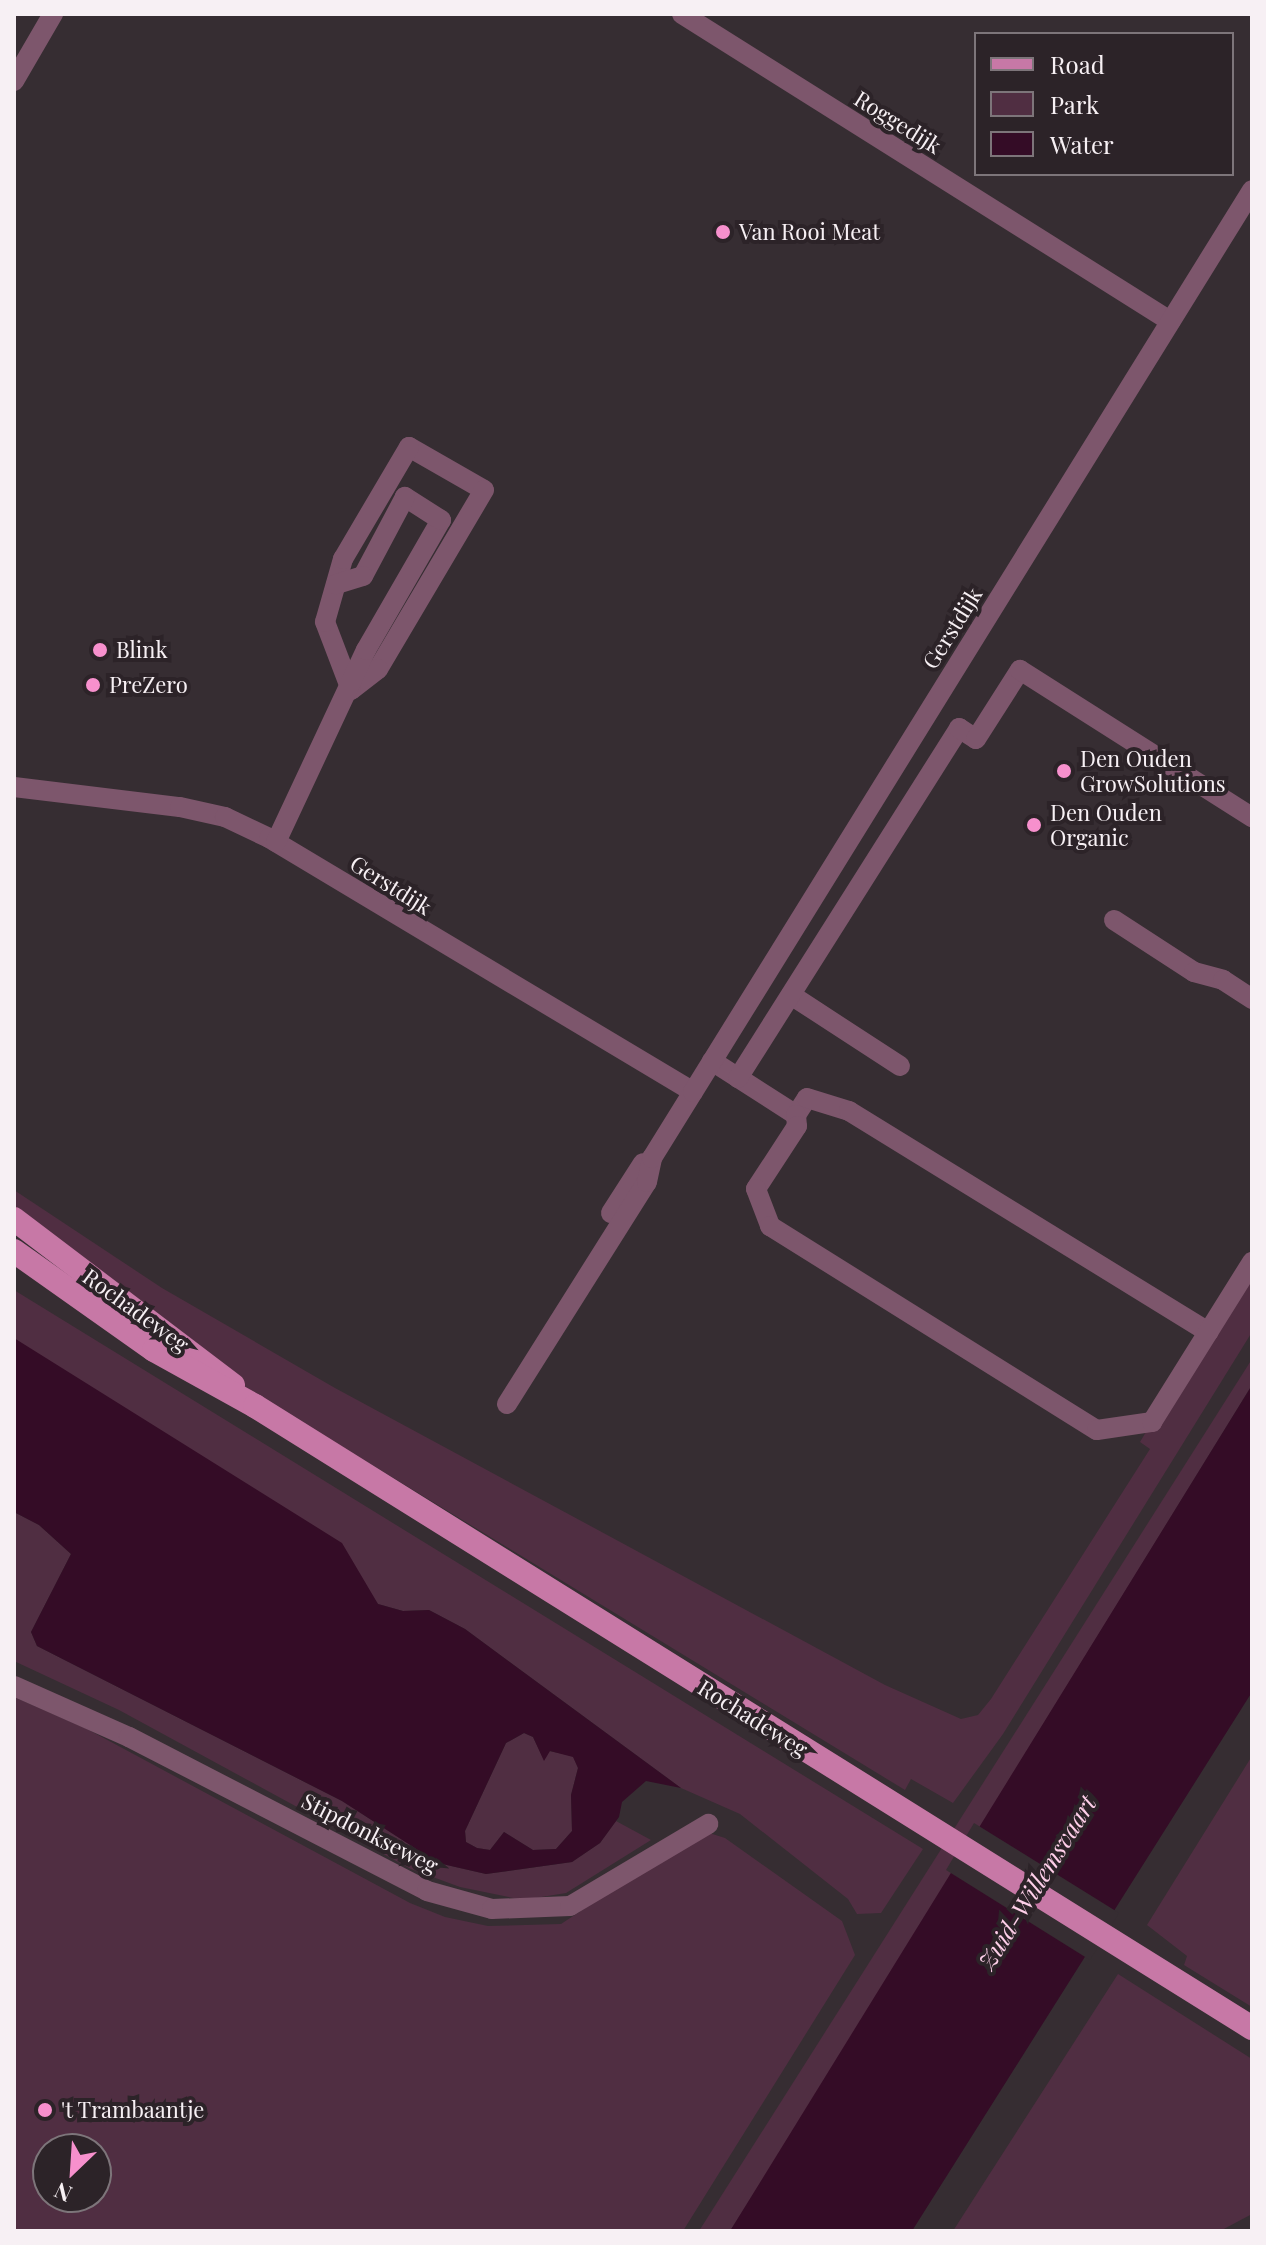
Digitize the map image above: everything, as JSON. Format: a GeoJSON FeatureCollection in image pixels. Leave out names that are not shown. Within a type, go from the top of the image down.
{"type":"FeatureCollection","features":[{"type":"Feature","properties":{"kind":"main road","name":"Rochadeweg"},"geometry":{"type":"LineString","coordinates":[[14,1219],[208,1363],[255,1406]]}},
{"type":"Feature","properties":{"kind":"main road","name":"Rochadeweg"},"geometry":{"type":"LineString","coordinates":[[14,1251],[154,1350],[255,1406],[1252,2028]]}},
{"type":"Feature","properties":{"kind":"street"},"geometry":{"type":"LineString","coordinates":[[14,81],[53,14]]}},
{"type":"Feature","properties":{"kind":"street","name":"Roggedijk"},"geometry":{"type":"LineString","coordinates":[[682,14],[1170,321]]}},
{"type":"Feature","properties":{"kind":"street","name":"Gerstdijk"},"geometry":{"type":"LineString","coordinates":[[507,1404],[647,1182],[647,1160],[693,1092],[1252,190]]}},
{"type":"Feature","properties":{"kind":"street"},"geometry":{"type":"LineString","coordinates":[[409,447],[484,490],[378,669],[351,690],[325,622],[343,559],[409,447]]}},
{"type":"Feature","properties":{"kind":"street"},"geometry":{"type":"LineString","coordinates":[[276,842],[351,690],[366,650],[441,520],[405,497],[363,576],[336,584]]}},
{"type":"Feature","properties":{"kind":"street"},"geometry":{"type":"LineString","coordinates":[[738,1078],[959,728],[976,739],[1020,670],[1252,817]]}},
{"type":"Feature","properties":{"kind":"street","name":"Gerstdijk"},"geometry":{"type":"LineString","coordinates":[[14,787],[38,793],[180,807],[225,817],[276,842],[693,1092]]}},
{"type":"Feature","properties":{"kind":"street","name":"Gerstdijk"},"geometry":{"type":"LineString","coordinates":[[14,797],[38,793]]}},
{"type":"Feature","properties":{"kind":"street"},"geometry":{"type":"LineString","coordinates":[[1114,920],[1194,972],[1223,980],[1252,999]]}},
{"type":"Feature","properties":{"kind":"street"},"geometry":{"type":"LineString","coordinates":[[791,995],[900,1066]]}},
{"type":"Feature","properties":{"kind":"street"},"geometry":{"type":"LineString","coordinates":[[712,1061],[796,1115]]}},
{"type":"Feature","properties":{"kind":"street"},"geometry":{"type":"LineString","coordinates":[[1208,1332],[849,1111],[807,1098],[796,1115],[797,1126],[756,1189],[770,1226],[1097,1430],[1152,1422],[1252,1262]]}},
{"type":"Feature","properties":{"kind":"street","name":"Stipdonkseweg"},"geometry":{"type":"LineString","coordinates":[[14,1686],[129,1737],[427,1891],[492,1909],[570,1906],[708,1824]]}},
{"type":"Feature","properties":{"kind":"green space"},"geometry":{"type":"Polygon","coordinates":[[[14,1190],[162,1288],[335,1388],[885,1685],[961,1719],[978,1715],[991,1699],[1150,1449],[1140,1442],[1252,1253],[1252,1332],[1003,1734],[953,1803],[911,1779],[905,1790],[246,1388],[14,1209],[14,1190]]]}},
{"type":"Feature","properties":{"kind":"green space"},"geometry":{"type":"Polygon","coordinates":[[[14,1290],[923,1849],[881,1913],[857,1914],[848,1899],[740,1814],[681,1788],[465,1629],[429,1610],[403,1611],[378,1604],[360,1580],[14,1338],[14,1290]]]}},
{"type":"Feature","properties":{"kind":"green space"},"geometry":{"type":"Polygon","coordinates":[[[1252,1359],[1252,1385],[772,2166],[730,2231],[699,2231],[1252,1359]]]}},
{"type":"Feature","properties":{"kind":"green space"},"geometry":{"type":"Polygon","coordinates":[[[14,1512],[39,1525],[71,1554],[31,1632],[37,1646],[342,1801],[438,1863],[486,1874],[572,1862],[600,1843],[616,1821],[651,1840],[566,1893],[523,1900],[460,1887],[411,1869],[119,1710],[14,1661],[14,1512]]]}},
{"type":"Feature","properties":{"kind":"green space"},"geometry":{"type":"Polygon","coordinates":[[[14,1697],[87,1729],[410,1903],[445,1917],[488,1926],[561,1924],[703,1831],[725,1838],[842,1921],[855,1955],[683,2231],[14,2231],[14,1697]]]}},
{"type":"Feature","properties":{"kind":"green space"},"geometry":{"type":"Polygon","coordinates":[[[524,1733],[533,1737],[544,1760],[549,1751],[573,1756],[578,1768],[571,1795],[572,1831],[556,1849],[533,1850],[504,1832],[490,1850],[477,1848],[466,1842],[465,1831],[506,1743],[524,1733]]]}},
{"type":"Feature","properties":{"kind":"green space"},"geometry":{"type":"Polygon","coordinates":[[[1252,1756],[1252,2007],[1184,1965],[1187,1956],[1147,1925],[1252,1756]]]}},
{"type":"Feature","properties":{"kind":"green space"},"geometry":{"type":"Polygon","coordinates":[[[1118,1974],[1252,2059],[1252,2214],[1220,2231],[953,2231],[1118,1974]]]}},
{"type":"Feature","properties":{"kind":"water"},"geometry":{"type":"Polygon","coordinates":[[[14,1338],[342,1543],[378,1604],[403,1611],[429,1610],[465,1629],[681,1788],[646,1781],[622,1802],[619,1817],[600,1843],[572,1862],[486,1874],[438,1863],[342,1801],[37,1646],[31,1632],[71,1554],[39,1525],[14,1512],[14,1338]],[[524,1733],[506,1743],[465,1831],[466,1842],[490,1850],[504,1832],[533,1850],[556,1849],[572,1831],[571,1795],[578,1768],[573,1757],[550,1751],[544,1761],[533,1737],[524,1733]]]}},
{"type":"Feature","properties":{"kind":"water","name":"Zuid-Willemsvaart"},"geometry":{"type":"Polygon","coordinates":[[[1252,1385],[1252,1692],[912,2231],[730,2231],[1252,1385]],[[989,1834],[961,1878],[969,1884],[998,1839],[989,1834]],[[1095,1899],[1067,1944],[1075,1950],[1104,1905],[1095,1899]]]}},
{"type":"Feature","properties":{"kind":"pier"},"geometry":{"type":"Polygon","coordinates":[[[974,1823],[1119,1913],[1090,1960],[946,1870],[974,1823]]]}},
{"type":"Feature","properties":{"kind":"place","name":"Van Rooi Meat"},"geometry":{"type":"Point","coordinates":[723,232]}},
{"type":"Feature","properties":{"kind":"place","name":"Blink"},"geometry":{"type":"Point","coordinates":[100,650]}},
{"type":"Feature","properties":{"kind":"place","name":"PreZero"},"geometry":{"type":"Point","coordinates":[93,685]}},
{"type":"Feature","properties":{"kind":"place","name":"Den Ouden GrowSolutions"},"geometry":{"type":"Point","coordinates":[1064,771]}},
{"type":"Feature","properties":{"kind":"place","name":"Den Ouden Organic"},"geometry":{"type":"Point","coordinates":[1034,825]}},
{"type":"Feature","properties":{"kind":"place","name":"'t Trambaantje"},"geometry":{"type":"Point","coordinates":[45,2110]}}]}
